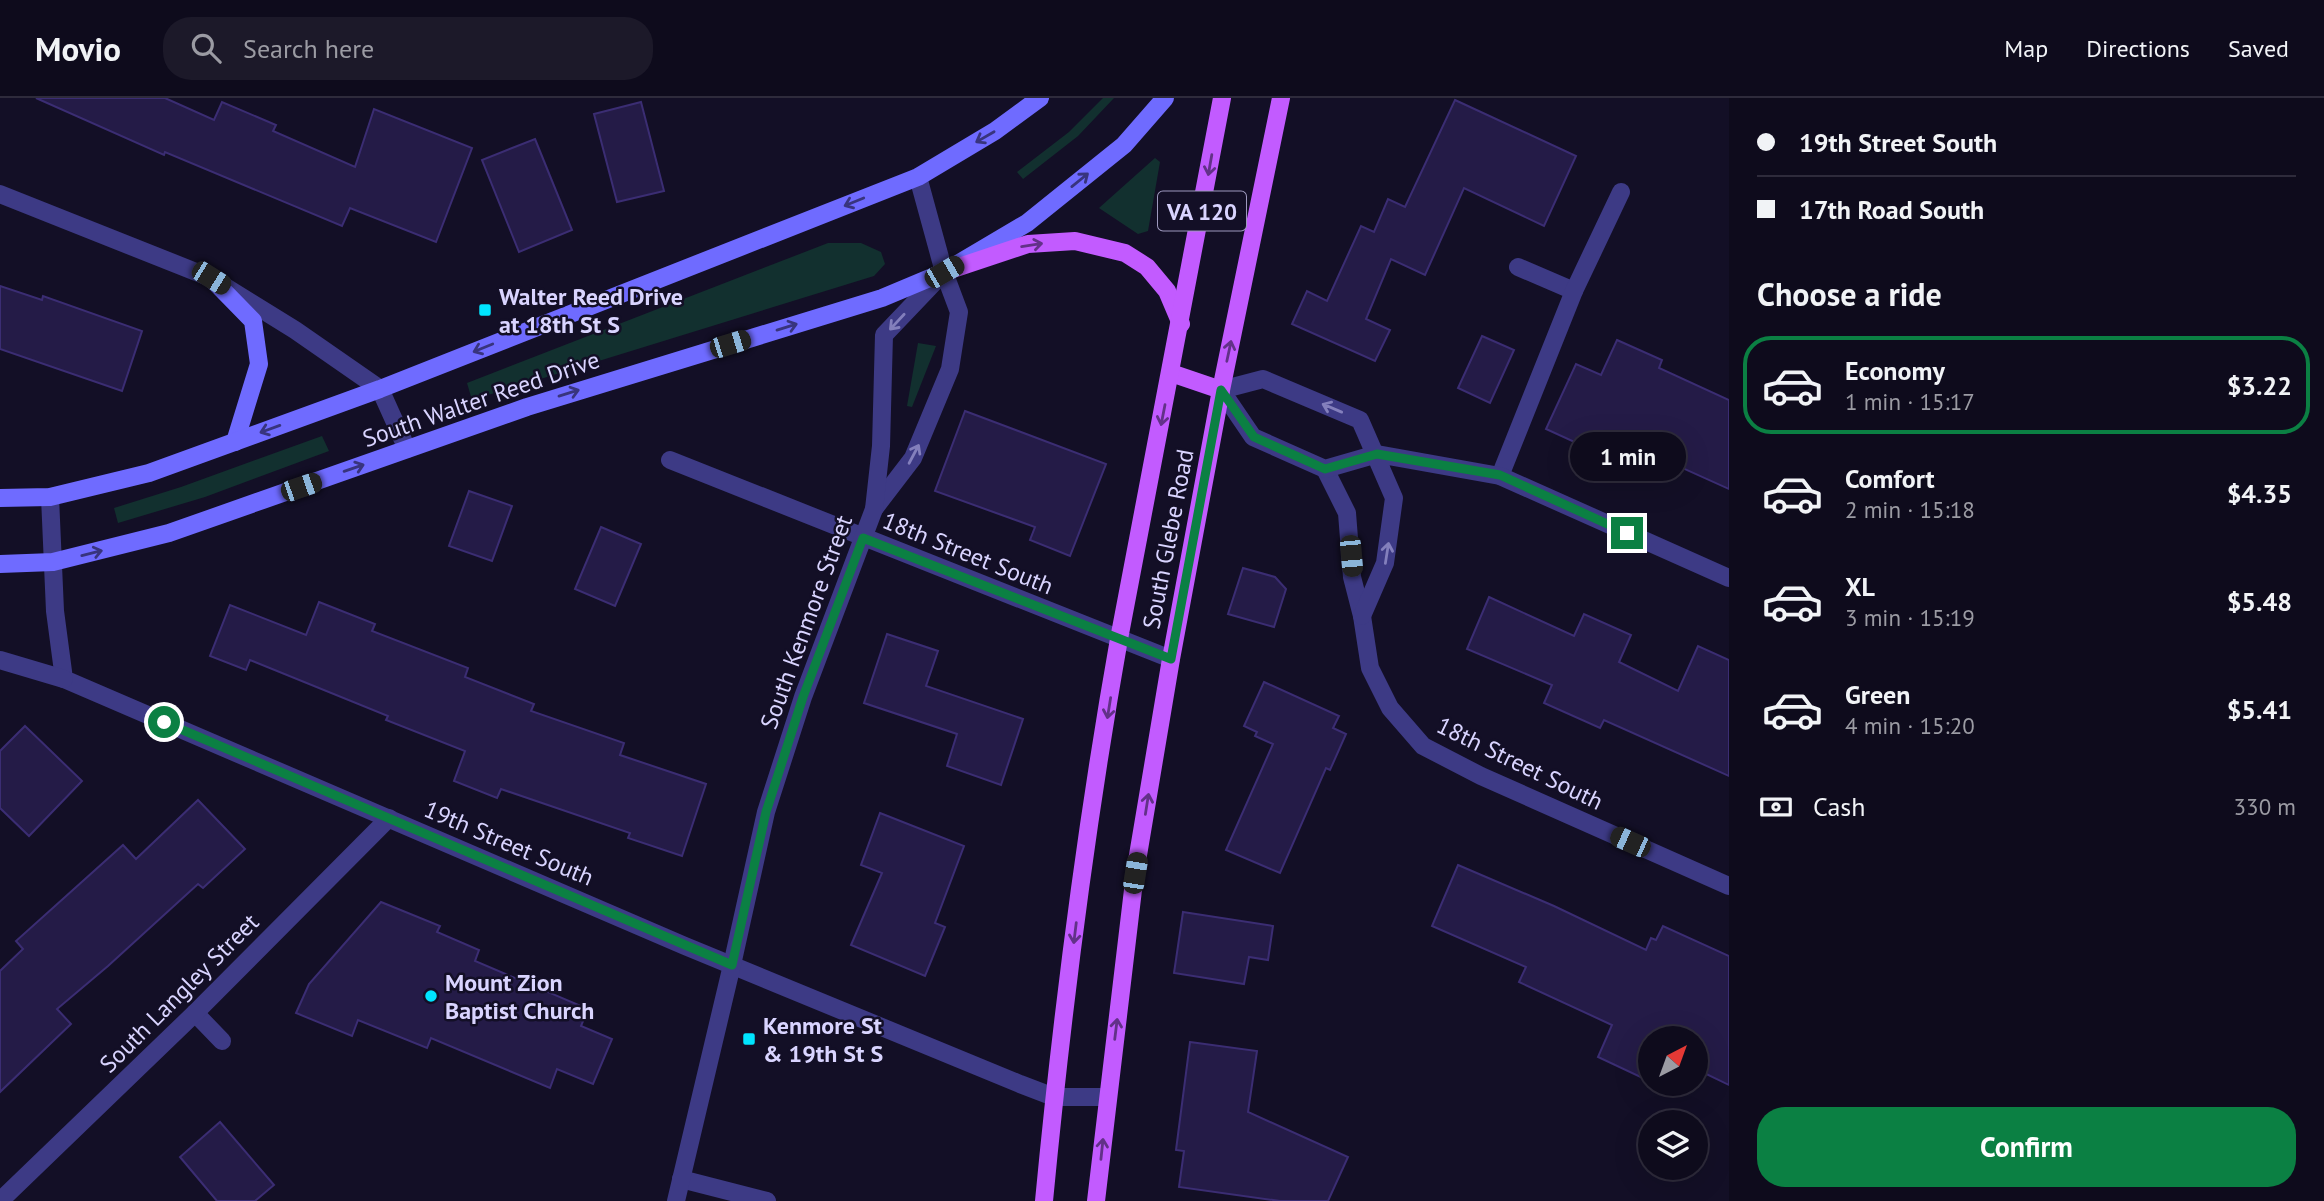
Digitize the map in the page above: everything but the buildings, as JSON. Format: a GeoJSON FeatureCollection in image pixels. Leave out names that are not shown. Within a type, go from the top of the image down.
{"type":"FeatureCollection","features":[{"type":"Feature","properties":{"kind":"main road","name":"South Walter Reed Drive"},"geometry":{"type":"LineString","coordinates":[[0,498],[50,497],[149,473],[380,389],[918,177],[995,131],[1040,98]]}},
{"type":"Feature","properties":{"kind":"main road","name":"South Walter Reed Drive"},"geometry":{"type":"LineString","coordinates":[[0,564],[53,562],[169,533],[527,407],[882,298],[944,272],[1027,223],[1124,145],[1165,98]]}},
{"type":"Feature","properties":{"kind":"main road","name":"South Glebe Road"},"geometry":{"type":"LineString","coordinates":[[1044,1201],[1054,1097],[1083,871],[1119,640],[1222,98]]}},
{"type":"Feature","properties":{"kind":"main road","name":"South Glebe Road"},"geometry":{"type":"LineString","coordinates":[[1097,1201],[1135,873],[1221,390],[1281,98]]}},
{"type":"Feature","properties":{"kind":"main road"},"geometry":{"type":"LineString","coordinates":[[944,272],[1028,244],[1075,241],[1125,254],[1147,267],[1167,291],[1181,324]]}},
{"type":"Feature","properties":{"kind":"main road"},"geometry":{"type":"LineString","coordinates":[[211,278],[253,321],[259,363],[235,442]]}},
{"type":"Feature","properties":{"kind":"main road"},"geometry":{"type":"LineString","coordinates":[[1171,373],[1221,390]]}},
{"type":"Feature","properties":{"kind":"street","name":"South Kenmore Street"},"geometry":{"type":"LineString","coordinates":[[874,509],[913,458],[950,369],[959,312],[944,272],[918,177]]}},
{"type":"Feature","properties":{"kind":"street"},"geometry":{"type":"LineString","coordinates":[[1500,475],[1574,291],[1621,192]]}},
{"type":"Feature","properties":{"kind":"street"},"geometry":{"type":"LineString","coordinates":[[0,194],[211,278],[326,351],[380,389],[407,449]]}},
{"type":"Feature","properties":{"kind":"street"},"geometry":{"type":"LineString","coordinates":[[1518,267],[1574,291]]}},
{"type":"Feature","properties":{"kind":"street","name":"South Kenmore Street"},"geometry":{"type":"LineString","coordinates":[[676,1201],[766,812],[803,697],[874,509],[881,446],[884,335],[944,272]]}},
{"type":"Feature","properties":{"kind":"street"},"geometry":{"type":"LineString","coordinates":[[1362,616],[1385,563],[1394,498],[1377,454],[1360,420],[1263,379],[1221,390],[1254,437],[1325,469],[1377,454],[1500,475],[1729,578]]}},
{"type":"Feature","properties":{"kind":"street","name":"18th Street South"},"geometry":{"type":"LineString","coordinates":[[670,460],[1171,659]]}},
{"type":"Feature","properties":{"kind":"street","name":"18th Street South"},"geometry":{"type":"LineString","coordinates":[[1325,469],[1347,513],[1352,577],[1362,616],[1370,668],[1390,708],[1423,746],[1481,776],[1729,886]]}},
{"type":"Feature","properties":{"kind":"street"},"geometry":{"type":"LineString","coordinates":[[50,497],[55,611],[64,679]]}},
{"type":"Feature","properties":{"kind":"street","name":"19th Street South"},"geometry":{"type":"LineString","coordinates":[[0,660],[64,679],[732,965],[1054,1097],[1108,1097]]}},
{"type":"Feature","properties":{"kind":"street","name":"South Langley Street"},"geometry":{"type":"LineString","coordinates":[[0,1201],[195,1013],[389,818]]}},
{"type":"Feature","properties":{"kind":"street"},"geometry":{"type":"LineString","coordinates":[[195,1013],[222,1041]]}},
{"type":"Feature","properties":{"kind":"street"},"geometry":{"type":"LineString","coordinates":[[681,1180],[767,1201]]}},
{"type":"Feature","properties":{"kind":"green space"},"geometry":{"type":"Polygon","coordinates":[[[1103,98],[1114,98],[1078,136],[1023,179],[1017,172],[1069,132],[1103,98]]]}},
{"type":"Feature","properties":{"kind":"green space"},"geometry":{"type":"Polygon","coordinates":[[[1155,158],[1160,162],[1148,231],[1138,234],[1099,208],[1155,158]]]}},
{"type":"Feature","properties":{"kind":"green space"},"geometry":{"type":"Polygon","coordinates":[[[828,243],[861,243],[881,252],[885,264],[874,276],[472,400],[467,383],[828,243]]]}},
{"type":"Feature","properties":{"kind":"green space"},"geometry":{"type":"Polygon","coordinates":[[[918,343],[936,346],[912,407],[907,406],[918,343]]]}},
{"type":"Feature","properties":{"kind":"green space"},"geometry":{"type":"Polygon","coordinates":[[[322,436],[329,451],[205,497],[118,523],[114,508],[322,436]]]}},
{"type":"Feature","properties":{"kind":"place","name":"Walter Reed Drive at 18th St S"},"geometry":{"type":"Point","coordinates":[485,310]}},
{"type":"Feature","properties":{"kind":"place","name":"Mount Zion Baptist Church"},"geometry":{"type":"Point","coordinates":[431,996]}},
{"type":"Feature","properties":{"kind":"place","name":"Kenmore St & 19th St S"},"geometry":{"type":"Point","coordinates":[749,1039]}},
{"type":"Feature","properties":{"kind":"route"},"geometry":{"type":"LineString","coordinates":[[164,722],[732,965],[766,812],[803,697],[863,538],[1171,659],[1221,390],[1254,437],[1325,469],[1377,454],[1500,475],[1627,533]]}}]}
